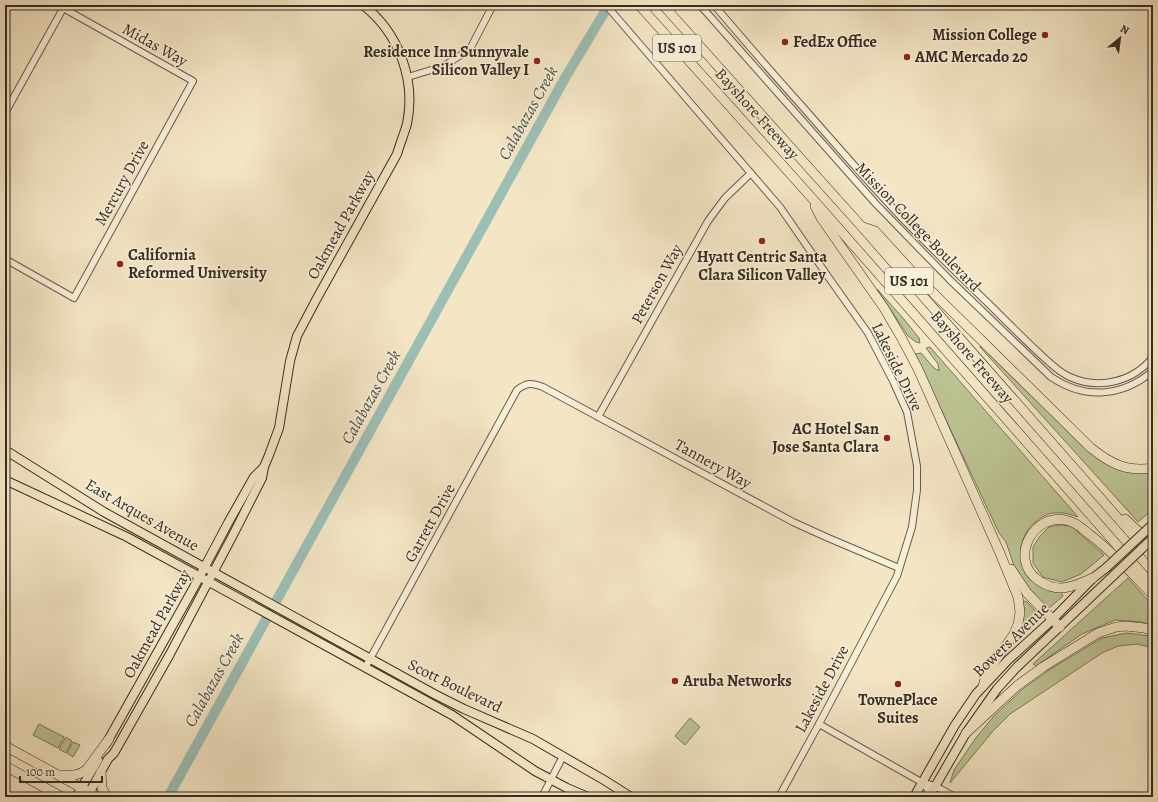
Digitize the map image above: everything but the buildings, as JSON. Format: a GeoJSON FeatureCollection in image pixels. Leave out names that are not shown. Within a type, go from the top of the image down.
{"type":"FeatureCollection","features":[{"type":"Feature","properties":{"kind":"highway","name":"Bayshore Freeway"},"geometry":{"type":"LineString","coordinates":[[639,5],[811,197],[1153,586]]}},
{"type":"Feature","properties":{"kind":"highway","name":"Bayshore Freeway"},"geometry":{"type":"LineString","coordinates":[[663,5],[862,227],[1153,558]]}},
{"type":"Feature","properties":{"kind":"highway"},"geometry":{"type":"LineString","coordinates":[[811,197],[821,218],[884,308],[918,369],[1018,597],[1020,612],[1018,624],[1014,634],[987,673],[983,686]]}},
{"type":"Feature","properties":{"kind":"highway"},"geometry":{"type":"LineString","coordinates":[[862,227],[874,231],[922,282],[1105,459],[1120,466],[1143,470],[1153,468]]}},
{"type":"Feature","properties":{"kind":"highway"},"geometry":{"type":"LineString","coordinates":[[1082,476],[1153,545]]}},
{"type":"Feature","properties":{"kind":"highway"},"geometry":{"type":"LineString","coordinates":[[1093,578],[1080,584],[1061,588],[1047,586],[1035,578],[1026,564],[1024,554],[1030,536],[1043,523],[1055,519],[1070,521],[1079,526],[1109,551],[1153,596]]}},
{"type":"Feature","properties":{"kind":"highway"},"geometry":{"type":"LineString","coordinates":[[999,551],[1027,593],[1060,627]]}},
{"type":"Feature","properties":{"kind":"highway"},"geometry":{"type":"LineString","coordinates":[[966,733],[1018,685],[1043,667],[1098,633],[1107,629],[1126,626],[1144,628],[1153,631]]}},
{"type":"Feature","properties":{"kind":"highway"},"geometry":{"type":"LineString","coordinates":[[56,774],[75,776],[82,773],[87,769],[109,739]]}},
{"type":"Feature","properties":{"kind":"highway"},"geometry":{"type":"LineString","coordinates":[[5,746],[56,774],[86,793],[98,797]]}},
{"type":"Feature","properties":{"kind":"highway"},"geometry":{"type":"LineString","coordinates":[[5,766],[54,795],[62,797]]}},
{"type":"Feature","properties":{"kind":"highway"},"geometry":{"type":"LineString","coordinates":[[101,772],[102,788],[107,797]]}},
{"type":"Feature","properties":{"kind":"main road","name":"Oakmead Parkway"},"geometry":{"type":"LineString","coordinates":[[76,797],[86,793],[108,759],[114,753],[209,582],[262,478],[264,466],[279,428],[290,361],[298,336],[313,304],[397,154],[400,146],[407,124],[409,102],[408,77],[392,38],[379,20],[363,5]]}},
{"type":"Feature","properties":{"kind":"main road","name":"East Arques Avenue"},"geometry":{"type":"LineString","coordinates":[[6,453],[104,512],[267,602]]}},
{"type":"Feature","properties":{"kind":"main road","name":"Oakmead Parkway"},"geometry":{"type":"LineString","coordinates":[[86,793],[109,739],[254,477],[264,466]]}},
{"type":"Feature","properties":{"kind":"main road","name":"East Arques Avenue"},"geometry":{"type":"LineString","coordinates":[[5,480],[127,537],[262,611]]}},
{"type":"Feature","properties":{"kind":"main road","name":"Bowers Avenue"},"geometry":{"type":"LineString","coordinates":[[914,797],[954,725],[983,686],[1008,660],[1052,620],[1093,578],[1106,568],[1153,524]]}},
{"type":"Feature","properties":{"kind":"main road","name":"Bowers Avenue"},"geometry":{"type":"LineString","coordinates":[[932,796],[935,786],[966,733],[997,689],[1017,667],[1153,538]]}},
{"type":"Feature","properties":{"kind":"main road","name":"Scott Boulevard"},"geometry":{"type":"LineString","coordinates":[[267,602],[457,706],[533,739],[631,797]]}},
{"type":"Feature","properties":{"kind":"main road","name":"Scott Boulevard"},"geometry":{"type":"LineString","coordinates":[[262,611],[452,715],[535,771],[588,797]]}},
{"type":"Feature","properties":{"kind":"street"},"geometry":{"type":"LineString","coordinates":[[408,77],[444,66],[470,49],[493,5]]}},
{"type":"Feature","properties":{"kind":"street","name":"Lakeside Drive"},"geometry":{"type":"LineString","coordinates":[[606,5],[780,207],[868,333],[907,412],[917,466],[918,490],[912,527],[900,568],[819,724],[779,797]]}},
{"type":"Feature","properties":{"kind":"street","name":"Mission College Boulevard"},"geometry":{"type":"LineString","coordinates":[[700,5],[853,179],[892,221],[945,275],[1051,377],[1068,386],[1097,393],[1109,392],[1131,386],[1153,371]]}},
{"type":"Feature","properties":{"kind":"street","name":"Mission College Boulevard"},"geometry":{"type":"LineString","coordinates":[[714,5],[859,172],[900,216],[927,244],[1058,370],[1070,377],[1086,382],[1109,382],[1119,380],[1135,373],[1147,364],[1153,357]]}},
{"type":"Feature","properties":{"kind":"street"},"geometry":{"type":"LineString","coordinates":[[5,113],[64,6]]}},
{"type":"Feature","properties":{"kind":"street","name":"Midas Way"},"geometry":{"type":"LineString","coordinates":[[64,6],[193,81]]}},
{"type":"Feature","properties":{"kind":"street","name":"Mercury Drive"},"geometry":{"type":"LineString","coordinates":[[5,259],[74,298],[193,81]]}},
{"type":"Feature","properties":{"kind":"street","name":"Peterson Way"},"geometry":{"type":"LineString","coordinates":[[598,417],[708,221],[725,198],[751,173]]}},
{"type":"Feature","properties":{"kind":"street","name":"Tannery Way"},"geometry":{"type":"LineString","coordinates":[[517,390],[526,384],[537,385],[807,530],[900,568]]}},
{"type":"Feature","properties":{"kind":"street","name":"Garrett Drive"},"geometry":{"type":"LineString","coordinates":[[365,668],[517,390]]}},
{"type":"Feature","properties":{"kind":"street"},"geometry":{"type":"LineString","coordinates":[[819,724],[923,783],[935,786],[955,797]]}},
{"type":"Feature","properties":{"kind":"street"},"geometry":{"type":"LineString","coordinates":[[542,797],[563,756]]}},
{"type":"Feature","properties":{"kind":"street"},"geometry":{"type":"LineString","coordinates":[[923,783],[932,796]]}},
{"type":"Feature","properties":{"kind":"green space"},"geometry":{"type":"Polygon","coordinates":[[[877,289],[919,338],[920,343],[908,336],[877,289]]]}},
{"type":"Feature","properties":{"kind":"green space"},"geometry":{"type":"Polygon","coordinates":[[[981,345],[1092,454],[1107,464],[1121,470],[1135,473],[1153,472],[1153,509],[1138,522],[980,347],[981,345]]]}},
{"type":"Feature","properties":{"kind":"green space"},"geometry":{"type":"Polygon","coordinates":[[[930,347],[1078,517],[1060,513],[1047,514],[1030,528],[1024,536],[1021,554],[1022,563],[1026,572],[1032,580],[1040,586],[1061,592],[1063,596],[1048,609],[1028,588],[1014,566],[1006,542],[999,533],[915,354],[921,353],[934,368],[939,371],[938,364],[926,348],[930,347]]]}},
{"type":"Feature","properties":{"kind":"green space"},"geometry":{"type":"Polygon","coordinates":[[[1061,525],[1071,526],[1104,555],[1081,574],[1062,582],[1043,577],[1033,563],[1033,547],[1040,536],[1049,527],[1061,525]]]}},
{"type":"Feature","properties":{"kind":"green space"},"geometry":{"type":"Polygon","coordinates":[[[1128,578],[1153,606],[1153,626],[1142,622],[1115,620],[1082,634],[1036,666],[1033,664],[1128,578]]]}},
{"type":"Feature","properties":{"kind":"green space"},"geometry":{"type":"Polygon","coordinates":[[[1025,601],[1041,617],[1020,637],[1016,634],[1023,602],[1025,601]]]}},
{"type":"Feature","properties":{"kind":"green space"},"geometry":{"type":"Polygon","coordinates":[[[1127,633],[1149,636],[1153,638],[1153,648],[1137,644],[1118,646],[1102,653],[1010,714],[993,731],[950,783],[954,770],[975,739],[993,717],[1024,688],[1049,670],[1102,638],[1127,633]]]}},
{"type":"Feature","properties":{"kind":"green space"},"geometry":{"type":"Polygon","coordinates":[[[690,718],[700,727],[685,745],[675,736],[690,718]]]}},
{"type":"Feature","properties":{"kind":"green space"},"geometry":{"type":"Polygon","coordinates":[[[39,724],[64,737],[58,748],[33,735],[39,724]]]}},
{"type":"Feature","properties":{"kind":"green space"},"geometry":{"type":"Polygon","coordinates":[[[66,737],[72,741],[66,753],[59,749],[66,737]]]}},
{"type":"Feature","properties":{"kind":"green space"},"geometry":{"type":"Polygon","coordinates":[[[73,742],[80,745],[73,757],[67,753],[73,742]]]}},
{"type":"Feature","properties":{"kind":"waterway","name":"Calabazas Creek"},"geometry":{"type":"LineString","coordinates":[[168,797],[565,78],[604,13]]}},
{"type":"Feature","properties":{"kind":"place","name":"Mission College"},"geometry":{"type":"Point","coordinates":[1045,35]}},
{"type":"Feature","properties":{"kind":"place","name":"FedEx Office"},"geometry":{"type":"Point","coordinates":[785,42]}},
{"type":"Feature","properties":{"kind":"place","name":"AMC Mercado 20"},"geometry":{"type":"Point","coordinates":[907,57]}},
{"type":"Feature","properties":{"kind":"place","name":"Residence Inn Sunnyvale Silicon Valley I"},"geometry":{"type":"Point","coordinates":[537,61]}},
{"type":"Feature","properties":{"kind":"place","name":"Hyatt Centric Santa Clara Silicon Valley"},"geometry":{"type":"Point","coordinates":[762,241]}},
{"type":"Feature","properties":{"kind":"place","name":"California Reformed University"},"geometry":{"type":"Point","coordinates":[120,264]}},
{"type":"Feature","properties":{"kind":"place","name":"AC Hotel San Jose Santa Clara"},"geometry":{"type":"Point","coordinates":[887,438]}},
{"type":"Feature","properties":{"kind":"place","name":"Aruba Networks"},"geometry":{"type":"Point","coordinates":[675,681]}},
{"type":"Feature","properties":{"kind":"place","name":"TownePlace Suites"},"geometry":{"type":"Point","coordinates":[898,684]}}]}
